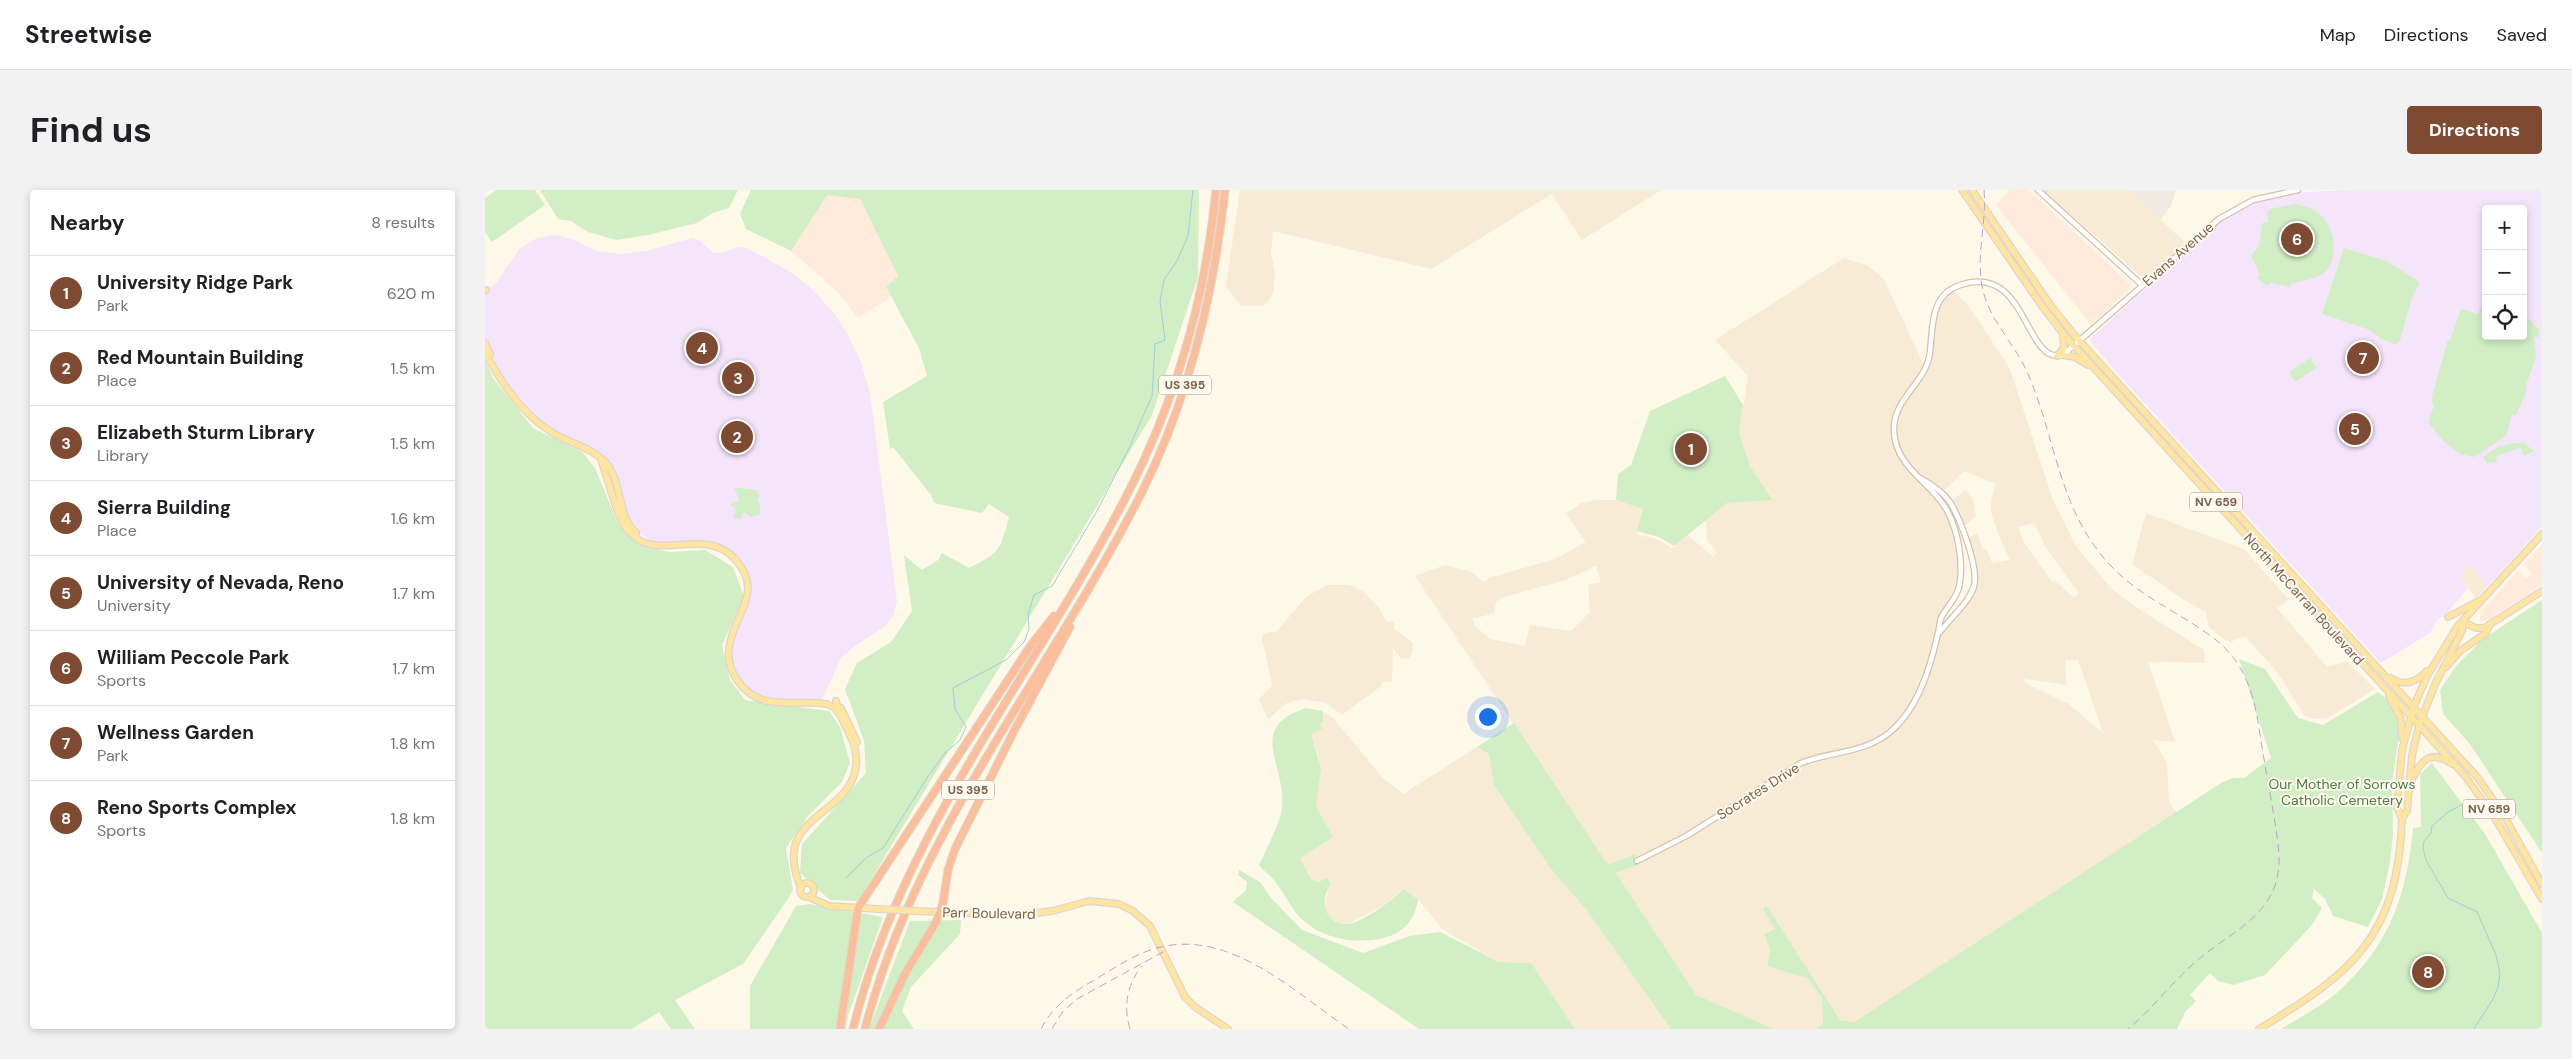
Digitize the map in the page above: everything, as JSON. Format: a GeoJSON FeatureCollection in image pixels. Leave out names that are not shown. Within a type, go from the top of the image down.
{"type":"FeatureCollection","features":[{"type":"Feature","properties":{"kind":"highway"},"geometry":{"type":"LineString","coordinates":[[1208,252],[1207,233],[1212,190]]}},
{"type":"Feature","properties":{"kind":"highway","name":"US 395"},"geometry":{"type":"LineString","coordinates":[[853,1029],[878,948],[908,875],[933,826],[1119,510],[1156,432],[1176,381],[1192,328],[1208,252],[1216,190]]}},
{"type":"Feature","properties":{"kind":"highway","name":"US 395"},"geometry":{"type":"LineString","coordinates":[[865,1029],[897,931],[935,848],[1102,565],[1153,467],[1184,389],[1211,286],[1225,190]]}},
{"type":"Feature","properties":{"kind":"highway"},"geometry":{"type":"LineString","coordinates":[[879,1029],[906,972],[934,926],[955,849],[1102,565]]}},
{"type":"Feature","properties":{"kind":"highway"},"geometry":{"type":"LineString","coordinates":[[840,1029],[858,908],[1031,646],[1048,622],[1061,609]]}},
{"type":"Feature","properties":{"kind":"main road","name":"North McCarran Boulevard"},"geometry":{"type":"LineString","coordinates":[[1963,190],[2061,331],[2465,776],[2493,815],[2542,899]]}},
{"type":"Feature","properties":{"kind":"main road","name":"North McCarran Boulevard"},"geometry":{"type":"LineString","coordinates":[[1972,190],[2051,306],[2080,342],[2383,673],[2399,685],[2414,706],[2492,796],[2542,884]]}},
{"type":"Feature","properties":{"kind":"main road"},"geometry":{"type":"LineString","coordinates":[[2061,331],[2065,348],[2060,356],[2079,358],[2099,374]]}},
{"type":"Feature","properties":{"kind":"main road"},"geometry":{"type":"LineString","coordinates":[[485,343],[494,366]]}},
{"type":"Feature","properties":{"kind":"main road"},"geometry":{"type":"LineString","coordinates":[[485,352],[514,398],[535,421],[560,437],[587,448],[601,460],[612,474],[629,525],[639,536],[658,545],[707,543],[722,549],[733,557],[745,575],[748,593],[744,609],[729,646],[730,662],[735,677],[745,690],[765,700],[831,705],[840,716],[855,748],[856,766],[850,782]]}},
{"type":"Feature","properties":{"kind":"main road"},"geometry":{"type":"LineString","coordinates":[[2259,1029],[2332,982],[2353,961],[2368,942],[2385,912],[2394,889],[2400,862],[2402,818],[2397,808],[2403,750],[2414,706],[2432,666],[2449,638],[2542,534]]}},
{"type":"Feature","properties":{"kind":"main road"},"geometry":{"type":"LineString","coordinates":[[2463,622],[2479,629],[2489,626],[2542,591]]}},
{"type":"Feature","properties":{"kind":"main road"},"geometry":{"type":"LineString","coordinates":[[2448,616],[2483,600]]}},
{"type":"Feature","properties":{"kind":"main road"},"geometry":{"type":"LineString","coordinates":[[2402,818],[2407,811],[2419,725],[2441,673],[2462,631],[2463,622]]}},
{"type":"Feature","properties":{"kind":"main road"},"geometry":{"type":"LineString","coordinates":[[2441,673],[2460,651],[2486,633],[2489,626]]}},
{"type":"Feature","properties":{"kind":"main road"},"geometry":{"type":"LineString","coordinates":[[2399,685],[2418,680],[2432,666]]}},
{"type":"Feature","properties":{"kind":"main road"},"geometry":{"type":"LineString","coordinates":[[2388,692],[2401,719],[2403,750]]}},
{"type":"Feature","properties":{"kind":"main road"},"geometry":{"type":"LineString","coordinates":[[819,703],[837,700]]}},
{"type":"Feature","properties":{"kind":"main road"},"geometry":{"type":"LineString","coordinates":[[837,700],[840,716]]}},
{"type":"Feature","properties":{"kind":"main road"},"geometry":{"type":"LineString","coordinates":[[814,892],[809,897],[802,894],[797,876],[794,855],[799,834],[808,823],[844,792],[857,766],[858,745],[837,700]]}},
{"type":"Feature","properties":{"kind":"main road"},"geometry":{"type":"LineString","coordinates":[[2409,788],[2418,767],[2429,758],[2443,759],[2465,776]]}},
{"type":"Feature","properties":{"kind":"main road"},"geometry":{"type":"LineString","coordinates":[[797,876],[812,885],[821,903]]}},
{"type":"Feature","properties":{"kind":"main road"},"geometry":{"type":"LineString","coordinates":[[801,888],[807,883]]}},
{"type":"Feature","properties":{"kind":"main road","name":"Parr Boulevard"},"geometry":{"type":"LineString","coordinates":[[809,897],[829,906],[1030,915],[1097,900],[1126,907],[1145,920],[1155,933],[1185,997],[1195,1007],[1228,1029]]}},
{"type":"Feature","properties":{"kind":"street"},"geometry":{"type":"LineString","coordinates":[[2038,190],[2142,286]]}},
{"type":"Feature","properties":{"kind":"street","name":"Evans Avenue"},"geometry":{"type":"LineString","coordinates":[[2075,347],[2209,227],[2230,212],[2260,198],[2298,190]]}},
{"type":"Feature","properties":{"kind":"street","name":"Socrates Drive"},"geometry":{"type":"LineString","coordinates":[[1637,861],[1688,835],[1801,763],[1857,750],[1889,732],[1909,712],[1919,694],[1939,633],[1941,620],[1956,596],[1961,583],[1959,543],[1947,511],[1906,465],[1898,452],[1894,432],[1895,418],[1903,398],[1925,369],[1929,356],[1932,317],[1937,305],[1947,293],[1960,285],[1971,283],[1987,283],[2002,289],[2019,306],[2043,350],[2060,356]]}},
{"type":"Feature","properties":{"kind":"street"},"geometry":{"type":"LineString","coordinates":[[2060,356],[2075,347]]}},
{"type":"Feature","properties":{"kind":"street","name":"Socrates Drive"},"geometry":{"type":"LineString","coordinates":[[1917,476],[1931,484],[1949,502],[1969,551],[1976,575],[1972,592],[1939,633]]}},
{"type":"Feature","properties":{"kind":"shaded area"},"geometry":{"type":"Polygon","coordinates":[[[1240,190],[1661,190],[1582,240],[1552,194],[1431,269],[1273,231],[1271,253],[1275,272],[1273,293],[1266,304],[1261,306],[1241,306],[1226,286],[1240,190]]]}},
{"type":"Feature","properties":{"kind":"shaded area"},"geometry":{"type":"Polygon","coordinates":[[[2010,190],[2029,190],[2132,286],[2091,325],[1996,205],[2010,190]]]}},
{"type":"Feature","properties":{"kind":"shaded area"},"geometry":{"type":"Polygon","coordinates":[[[2043,190],[2129,190],[2187,244],[2144,279],[2043,190]]]}},
{"type":"Feature","properties":{"kind":"shaded area"},"geometry":{"type":"Polygon","coordinates":[[[2129,190],[2176,190],[2171,206],[2160,220],[2129,190]]]}},
{"type":"Feature","properties":{"kind":"shaded area"},"geometry":{"type":"Polygon","coordinates":[[[2347,190],[2542,190],[2542,526],[2487,587],[2470,563],[2460,576],[2468,588],[2449,611],[2437,620],[2430,633],[2381,663],[2090,341],[2093,336],[2224,218],[2260,200],[2289,193],[2347,190]]]}},
{"type":"Feature","properties":{"kind":"shaded area"},"geometry":{"type":"Polygon","coordinates":[[[827,194],[860,199],[898,276],[886,287],[891,297],[858,318],[839,293],[791,251],[827,194]]]}},
{"type":"Feature","properties":{"kind":"shaded area"},"geometry":{"type":"Polygon","coordinates":[[[555,235],[572,239],[596,251],[622,254],[646,251],[692,238],[700,241],[714,253],[724,252],[737,247],[747,248],[789,271],[811,288],[834,313],[848,335],[861,362],[870,393],[897,601],[893,616],[885,626],[841,658],[820,704],[760,698],[736,678],[729,652],[748,599],[744,572],[718,546],[657,544],[636,532],[631,527],[614,479],[605,462],[563,438],[523,408],[495,365],[485,341],[485,291],[496,283],[520,248],[537,238],[555,235]]]}},
{"type":"Feature","properties":{"kind":"shaded area"},"geometry":{"type":"Polygon","coordinates":[[[1844,258],[1868,266],[1884,279],[1925,368],[1937,305],[1952,289],[1969,306],[2010,369],[2053,500],[2075,545],[2111,588],[2133,605],[2204,650],[2205,663],[2148,662],[2175,742],[2153,740],[2167,762],[2169,801],[2177,813],[1854,1022],[1840,1020],[1767,906],[1763,909],[1775,929],[1764,934],[1770,949],[1767,966],[1808,979],[1822,998],[1823,1023],[1816,1029],[1774,1029],[1696,996],[1616,873],[1635,854],[1608,865],[1415,576],[1445,565],[1472,572],[1483,582],[1492,577],[1555,559],[1586,542],[1566,514],[1581,503],[1596,500],[1616,500],[1644,509],[1637,535],[1655,538],[1672,548],[1688,535],[1713,557],[1717,553],[1707,540],[1706,520],[1727,503],[1773,499],[1750,466],[1739,433],[1748,376],[1715,340],[1844,258]],[[1964,471],[1942,493],[1919,477],[1947,511],[1959,543],[1961,583],[1941,620],[1939,631],[1967,599],[1976,575],[1965,540],[1977,533],[1983,549],[1987,550],[1992,563],[2010,560],[1998,534],[1991,512],[1991,500],[1996,484],[1964,471]],[[2034,523],[2018,527],[2024,542],[2052,582],[2054,580],[2074,598],[2079,593],[2046,548],[2034,523]],[[1596,566],[1566,580],[1504,597],[1496,602],[1494,613],[1473,619],[1475,626],[1490,639],[1525,646],[1530,625],[1571,631],[1590,612],[1588,584],[1601,583],[1596,566]],[[2065,660],[2067,685],[2024,679],[2025,683],[2069,704],[2103,733],[2078,660],[2065,660]]]}},
{"type":"Feature","properties":{"kind":"shaded area"},"geometry":{"type":"Polygon","coordinates":[[[1966,490],[1974,502],[1976,517],[1961,528],[1950,502],[1966,490]]]}},
{"type":"Feature","properties":{"kind":"shaded area"},"geometry":{"type":"Polygon","coordinates":[[[2146,513],[2244,549],[2289,600],[2277,608],[2327,667],[2347,661],[2375,689],[2328,718],[2314,719],[2304,715],[2277,672],[2245,636],[2230,642],[2222,638],[2209,627],[2206,612],[2186,601],[2132,564],[2146,513]]]}},
{"type":"Feature","properties":{"kind":"shaded area"},"geometry":{"type":"Polygon","coordinates":[[[2542,545],[2542,585],[2490,619],[2479,622],[2482,611],[2518,571],[2526,579],[2532,574],[2524,564],[2542,545]]]}},
{"type":"Feature","properties":{"kind":"shaded area"},"geometry":{"type":"Polygon","coordinates":[[[2470,563],[2487,587],[2476,599],[2460,576],[2470,563]]]}},
{"type":"Feature","properties":{"kind":"shaded area"},"geometry":{"type":"Polygon","coordinates":[[[1328,585],[1349,585],[1364,592],[1379,608],[1386,622],[1394,621],[1394,629],[1410,640],[1413,644],[1412,654],[1409,658],[1401,659],[1393,648],[1392,682],[1382,682],[1380,687],[1342,715],[1326,703],[1303,699],[1287,703],[1268,719],[1259,699],[1272,686],[1262,638],[1263,634],[1277,631],[1307,596],[1328,585]]]}},
{"type":"Feature","properties":{"kind":"shaded area"},"geometry":{"type":"Polygon","coordinates":[[[1324,712],[1333,718],[1382,777],[1403,794],[1477,747],[1489,754],[1494,785],[1551,869],[1585,908],[1671,1029],[1575,1029],[1531,963],[1499,962],[1442,929],[1418,899],[1403,889],[1384,905],[1348,924],[1337,922],[1329,916],[1325,908],[1328,888],[1326,878],[1319,882],[1311,879],[1300,858],[1333,837],[1316,806],[1319,757],[1310,734],[1320,723],[1324,712]]]}},
{"type":"Feature","properties":{"kind":"green space"},"geometry":{"type":"Polygon","coordinates":[[[496,190],[535,190],[545,205],[492,242],[485,232],[485,198],[496,190]]]}},
{"type":"Feature","properties":{"kind":"green space"},"geometry":{"type":"Polygon","coordinates":[[[540,190],[738,190],[729,208],[713,213],[697,223],[648,235],[616,240],[588,232],[571,221],[558,219],[540,190]]]}},
{"type":"Feature","properties":{"kind":"green space"},"geometry":{"type":"Polygon","coordinates":[[[751,190],[1199,190],[1198,277],[1152,415],[858,901],[830,900],[800,873],[802,844],[866,773],[864,741],[845,689],[857,663],[891,642],[912,611],[904,555],[922,570],[938,560],[942,553],[969,568],[993,554],[1001,544],[1009,517],[989,504],[982,513],[934,503],[931,495],[893,447],[890,449],[883,402],[927,376],[919,348],[886,287],[898,276],[860,199],[827,195],[791,251],[746,229],[740,214],[751,190]]]}},
{"type":"Feature","properties":{"kind":"green space"},"geometry":{"type":"Polygon","coordinates":[[[2295,204],[2316,211],[2328,224],[2334,241],[2333,258],[2324,273],[2317,277],[2291,284],[2290,287],[2270,283],[2267,286],[2257,278],[2260,275],[2251,255],[2259,246],[2262,223],[2268,223],[2267,212],[2270,209],[2295,204]]]}},
{"type":"Feature","properties":{"kind":"green space"},"geometry":{"type":"Polygon","coordinates":[[[2344,248],[2386,261],[2420,282],[2411,301],[2400,340],[2395,345],[2380,338],[2370,330],[2322,314],[2344,248]]]}},
{"type":"Feature","properties":{"kind":"green space"},"geometry":{"type":"Polygon","coordinates":[[[2482,303],[2482,340],[2527,340],[2527,317],[2539,330],[2539,337],[2534,337],[2536,357],[2525,388],[2527,390],[2516,415],[2512,415],[2506,436],[2474,457],[2461,454],[2444,442],[2428,422],[2434,406],[2431,400],[2448,339],[2450,340],[2461,309],[2478,314],[2482,303]]]}},
{"type":"Feature","properties":{"kind":"green space"},"geometry":{"type":"Polygon","coordinates":[[[2310,358],[2316,368],[2295,382],[2289,372],[2310,358]]]}},
{"type":"Feature","properties":{"kind":"green space"},"geometry":{"type":"Polygon","coordinates":[[[485,361],[493,378],[533,428],[582,452],[595,468],[619,526],[645,546],[669,552],[705,550],[733,567],[744,597],[722,645],[730,680],[745,700],[829,711],[840,727],[850,763],[842,782],[808,816],[786,848],[793,890],[788,899],[743,964],[675,1000],[695,1029],[671,1029],[659,1012],[632,1029],[485,1029],[485,361]]]}},
{"type":"Feature","properties":{"kind":"green space"},"geometry":{"type":"Polygon","coordinates":[[[1725,376],[1743,405],[1739,433],[1750,466],[1773,500],[1727,503],[1674,546],[1659,537],[1637,531],[1643,509],[1616,500],[1618,474],[1631,465],[1650,411],[1725,376]]]}},
{"type":"Feature","properties":{"kind":"green space"},"geometry":{"type":"Polygon","coordinates":[[[2514,443],[2524,443],[2534,451],[2524,456],[2520,448],[2496,456],[2497,462],[2487,463],[2483,457],[2498,447],[2514,443]]]}},
{"type":"Feature","properties":{"kind":"green space"},"geometry":{"type":"Polygon","coordinates":[[[734,487],[756,490],[759,496],[757,501],[760,505],[760,514],[751,517],[743,511],[741,519],[733,518],[736,509],[730,505],[739,500],[734,487]]]}},
{"type":"Feature","properties":{"kind":"green space"},"geometry":{"type":"Polygon","coordinates":[[[2542,600],[2542,853],[2470,744],[2443,714],[2440,690],[2456,666],[2483,639],[2542,600]]]}},
{"type":"Feature","properties":{"kind":"green space","name":"Our Mother of Sorrows Catholic Cemetery"},"geometry":{"type":"Polygon","coordinates":[[[2239,659],[2265,669],[2298,718],[2323,725],[2378,692],[2389,701],[2399,721],[2400,731],[2392,782],[2393,834],[2390,862],[2382,899],[2368,927],[2333,916],[2325,899],[2314,889],[2312,898],[2322,908],[2312,925],[2265,975],[2233,985],[2218,981],[2210,973],[2190,995],[2196,1001],[2185,1012],[2177,1029],[1816,1029],[1823,1023],[1822,998],[1808,979],[1767,966],[1770,949],[1764,934],[1775,929],[1763,909],[1767,906],[1840,1020],[1854,1022],[2221,783],[2232,778],[2244,778],[2271,758],[2239,659]]]}},
{"type":"Feature","properties":{"kind":"green space"},"geometry":{"type":"Polygon","coordinates":[[[1306,708],[1323,711],[1323,722],[1320,724],[1322,729],[1311,734],[1321,768],[1316,806],[1333,837],[1300,858],[1311,879],[1319,882],[1326,878],[1331,884],[1325,896],[1326,909],[1333,920],[1339,923],[1353,923],[1368,916],[1403,889],[1418,899],[1410,922],[1390,936],[1378,939],[1353,940],[1328,935],[1316,930],[1297,914],[1276,883],[1259,865],[1276,829],[1282,808],[1282,792],[1273,750],[1273,737],[1277,726],[1288,716],[1306,708]]]}},
{"type":"Feature","properties":{"kind":"green space"},"geometry":{"type":"Polygon","coordinates":[[[1514,723],[1608,865],[1635,854],[1639,864],[1616,873],[1696,995],[1774,1029],[1671,1029],[1585,908],[1551,869],[1494,785],[1489,754],[1477,747],[1514,723]]]}},
{"type":"Feature","properties":{"kind":"green space"},"geometry":{"type":"Polygon","coordinates":[[[2432,763],[2485,834],[2542,933],[2542,1029],[2281,1029],[2339,991],[2357,973],[2383,937],[2393,917],[2406,875],[2413,828],[2421,827],[2420,774],[2432,763]]]}},
{"type":"Feature","properties":{"kind":"green space"},"geometry":{"type":"Polygon","coordinates":[[[1239,870],[1260,882],[1272,899],[1302,930],[1363,953],[1410,936],[1440,932],[1499,962],[1531,963],[1575,1029],[1419,1029],[1233,902],[1246,890],[1247,882],[1238,875],[1239,870]]]}},
{"type":"Feature","properties":{"kind":"green space"},"geometry":{"type":"Polygon","coordinates":[[[809,904],[883,917],[848,1016],[846,1029],[750,1029],[750,986],[796,906],[809,904]]]}},
{"type":"Feature","properties":{"kind":"green space"},"geometry":{"type":"Polygon","coordinates":[[[961,920],[960,934],[911,987],[902,1011],[914,1029],[869,1029],[910,921],[961,920]]]}},
{"type":"Feature","properties":{"kind":"waterway"},"geometry":{"type":"LineString","coordinates":[[846,878],[866,858],[883,848],[927,778],[945,753],[960,740],[966,727],[955,709],[953,688],[1006,660],[1024,642],[1029,629],[1028,614],[1034,595],[1052,586],[1097,511],[1129,448],[1152,396],[1155,344],[1165,340],[1160,301],[1164,280],[1177,261],[1188,236],[1193,190]]}},
{"type":"Feature","properties":{"kind":"waterway"},"geometry":{"type":"LineString","coordinates":[[2461,805],[2448,812],[2432,826],[2431,833],[2424,841],[2423,848],[2426,860],[2448,898],[2477,912],[2496,955],[2500,973],[2498,987],[2493,999],[2474,1029]]}},
{"type":"Feature","properties":{"kind":"railway"},"geometry":{"type":"LineString","coordinates":[[1984,190],[1985,202],[1980,274],[1985,298],[1996,321],[2028,374],[2037,396],[2064,486],[2083,528],[2096,548],[2121,576],[2148,596],[2208,634],[2229,653],[2242,670],[2249,687],[2259,728],[2279,854],[2278,875],[2272,893],[2262,908],[2250,920],[2191,966],[2128,1029]]}},
{"type":"Feature","properties":{"kind":"railway"},"geometry":{"type":"LineString","coordinates":[[1041,1029],[1061,1003],[1087,984],[1137,955],[1157,948],[1184,944],[1209,947],[1235,955],[1259,967],[1283,981],[1349,1029]]}},
{"type":"Feature","properties":{"kind":"railway"},"geometry":{"type":"LineString","coordinates":[[1052,1029],[1063,1011],[1077,999],[1165,951]]}},
{"type":"Feature","properties":{"kind":"railway"},"geometry":{"type":"LineString","coordinates":[[1130,1029],[1127,1012],[1128,996],[1133,980],[1142,966]]}},
{"type":"Feature","properties":{"kind":"place","name":"William Peccole Park"},"geometry":{"type":"Point","coordinates":[2297,239]}},
{"type":"Feature","properties":{"kind":"place","name":"Sierra Building"},"geometry":{"type":"Point","coordinates":[702,348]}},
{"type":"Feature","properties":{"kind":"place","name":"Wellness Garden"},"geometry":{"type":"Point","coordinates":[2363,358]}},
{"type":"Feature","properties":{"kind":"place","name":"Elizabeth Sturm Library"},"geometry":{"type":"Point","coordinates":[738,378]}},
{"type":"Feature","properties":{"kind":"place","name":"University of Nevada, Reno"},"geometry":{"type":"Point","coordinates":[2355,429]}},
{"type":"Feature","properties":{"kind":"place","name":"Red Mountain Building"},"geometry":{"type":"Point","coordinates":[737,437]}},
{"type":"Feature","properties":{"kind":"place","name":"University Ridge Park"},"geometry":{"type":"Point","coordinates":[1691,449]}},
{"type":"Feature","properties":{"kind":"place","name":"Reno Sports Complex"},"geometry":{"type":"Point","coordinates":[2428,972]}}]}
